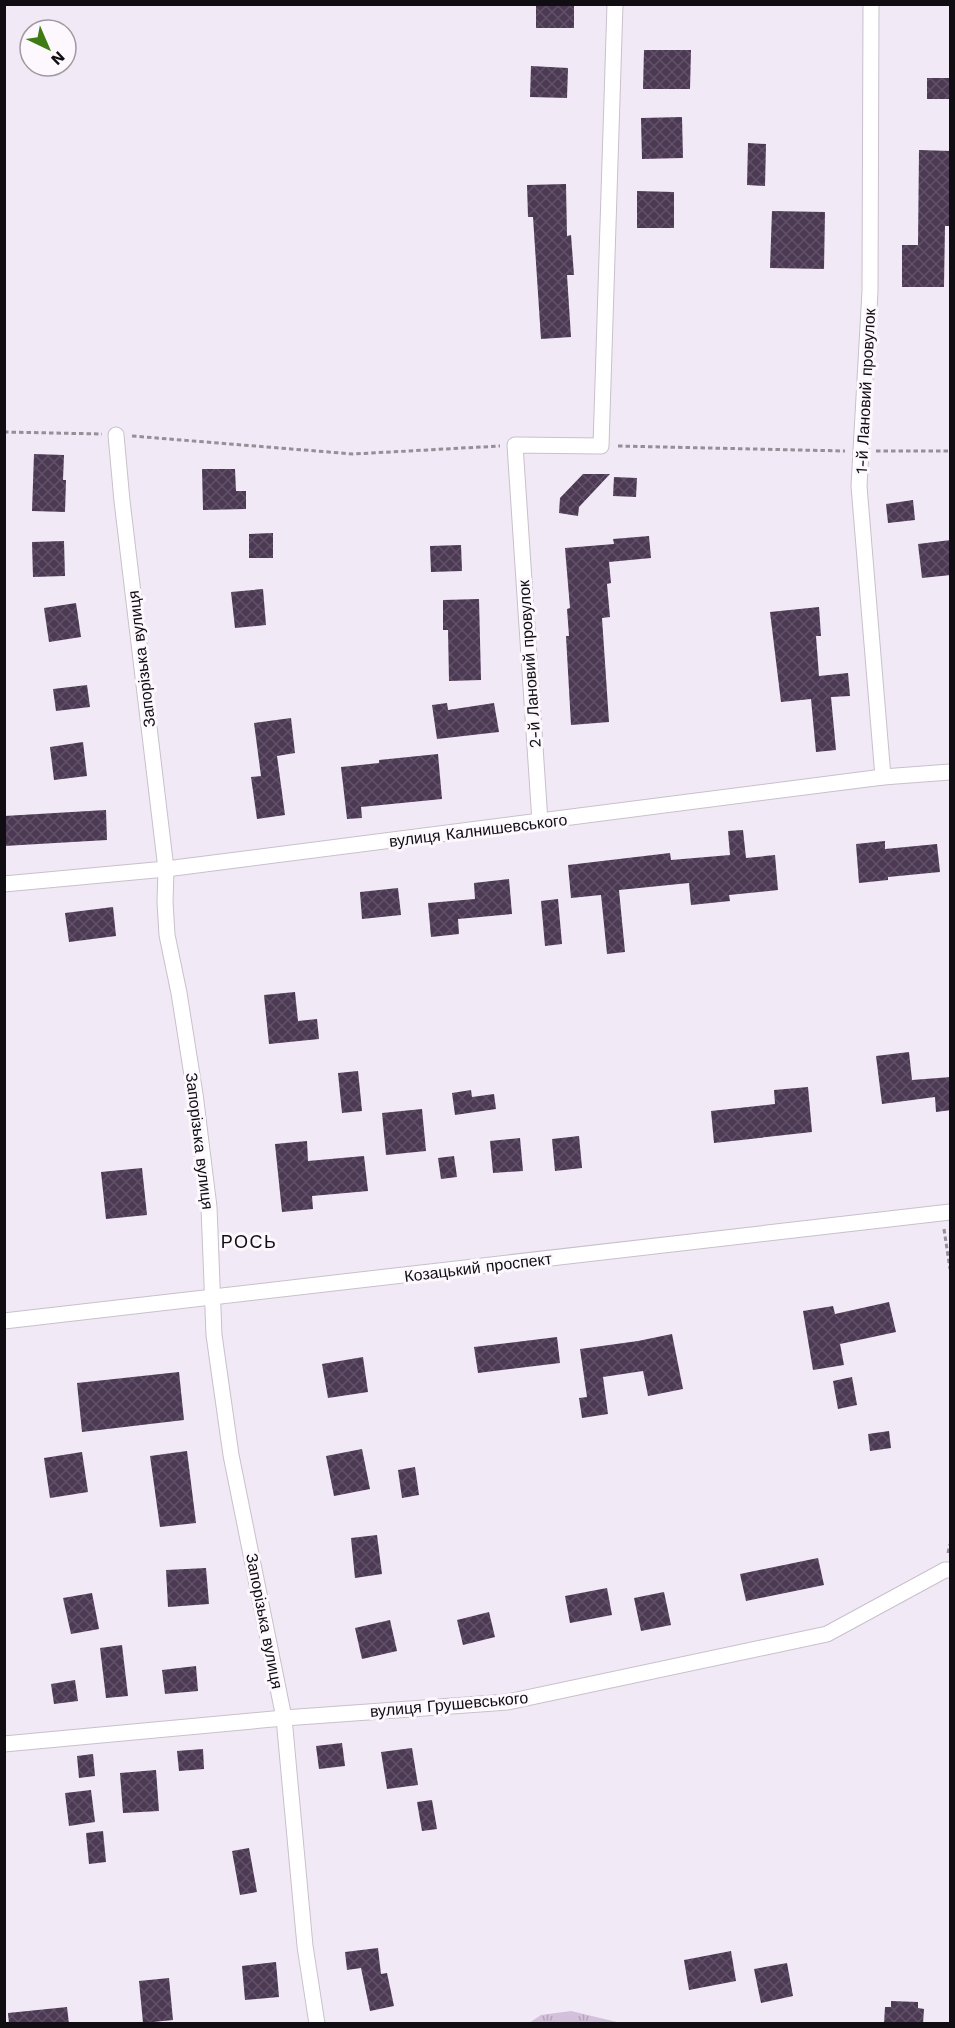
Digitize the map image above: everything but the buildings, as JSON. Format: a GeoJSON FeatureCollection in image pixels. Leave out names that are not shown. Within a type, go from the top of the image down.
{"type":"FeatureCollection","features":[{"type":"Feature","properties":{"kind":"street"},"geometry":{"type":"LineString","coordinates":[[514,445],[601,446],[615,4]]}},
{"type":"Feature","properties":{"kind":"street","name":"1-й Лановий провулок"},"geometry":{"type":"LineString","coordinates":[[871,4],[870,291],[859,486],[883,777]]}},
{"type":"Feature","properties":{"kind":"street","name":"Запорізька вулиця"},"geometry":{"type":"LineString","coordinates":[[116,435],[166,869],[167,935],[195,1094],[209,1208],[214,1335],[231,1455],[284,1718],[305,1946],[316,2024]]}},
{"type":"Feature","properties":{"kind":"street","name":"2-й Лановий провулок"},"geometry":{"type":"LineString","coordinates":[[514,445],[540,822]]}},
{"type":"Feature","properties":{"kind":"street","name":"вулиця Калнишевського"},"geometry":{"type":"LineString","coordinates":[[4,884],[166,869],[883,777],[951,772]]}},
{"type":"Feature","properties":{"kind":"street","name":"Козацький проспект"},"geometry":{"type":"LineString","coordinates":[[4,1321],[946,1213]]}},
{"type":"Feature","properties":{"kind":"street","name":"вулиця Грушевського"},"geometry":{"type":"LineString","coordinates":[[4,1744],[284,1718],[508,1702],[827,1634],[948,1570]]}},
{"type":"Feature","properties":{"kind":"path"},"geometry":{"type":"LineString","coordinates":[[4,432],[116,435],[353,454],[514,445]]}},
{"type":"Feature","properties":{"kind":"path"},"geometry":{"type":"LineString","coordinates":[[601,446],[860,452],[951,451]]}},
{"type":"Feature","properties":{"kind":"path"},"geometry":{"type":"LineString","coordinates":[[946,1213],[951,1269]]}},
{"type":"Feature","properties":{"kind":"green space"},"geometry":{"type":"Polygon","coordinates":[[[571,2011],[621,2023],[529,2023],[541,2015],[571,2011]]]}},
{"type":"Feature","properties":{"kind":"district","name":"РОСЬ"},"geometry":{"type":"Point","coordinates":[249,1242]}}]}
